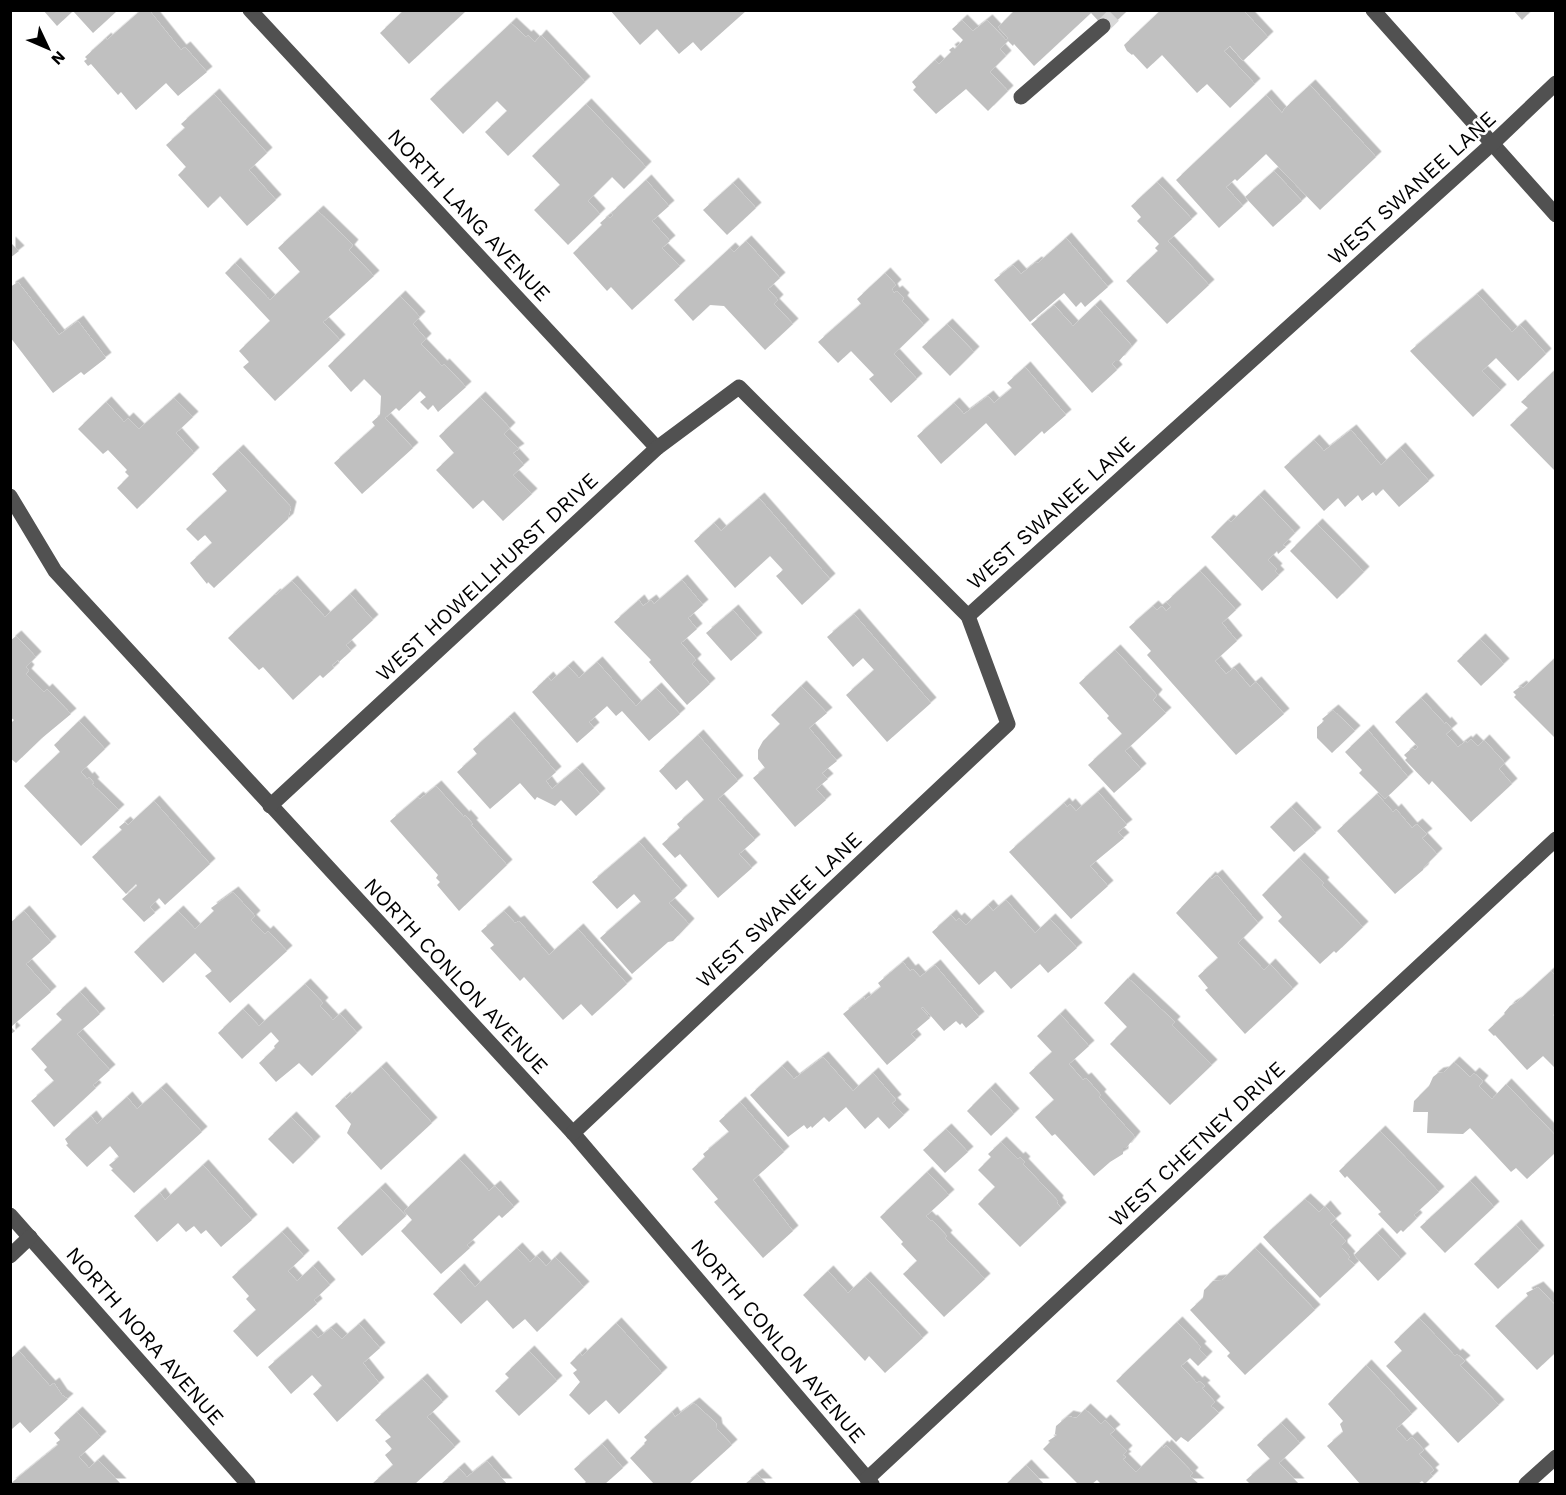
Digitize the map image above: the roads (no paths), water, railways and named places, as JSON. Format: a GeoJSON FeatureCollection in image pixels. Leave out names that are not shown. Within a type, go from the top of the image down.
{"type":"FeatureCollection","features":[{"type":"Feature","properties":{"kind":"street"},"geometry":{"type":"LineString","coordinates":[[1373,10],[1556,215]]}},
{"type":"Feature","properties":{"kind":"street","name":"NORTH LANG AVENUE"},"geometry":{"type":"LineString","coordinates":[[252,11],[657,448]]}},
{"type":"Feature","properties":{"kind":"street"},"geometry":{"type":"LineString","coordinates":[[1021,97],[1103,26]]}},
{"type":"Feature","properties":{"kind":"street","name":"WEST SWANEE LANE"},"geometry":{"type":"LineString","coordinates":[[573,1133],[1008,724],[968,616],[1493,143],[1556,83]]}},
{"type":"Feature","properties":{"kind":"street","name":"WEST HOWELLHURST DRIVE"},"geometry":{"type":"LineString","coordinates":[[270,806],[657,448],[739,387],[968,616]]}},
{"type":"Feature","properties":{"kind":"street","name":"NORTH CONLON AVENUE"},"geometry":{"type":"LineString","coordinates":[[10,496],[55,571],[573,1133],[870,1482]]}},
{"type":"Feature","properties":{"kind":"street","name":"WEST CHETNEY DRIVE"},"geometry":{"type":"LineString","coordinates":[[870,1482],[1556,839]]}},
{"type":"Feature","properties":{"kind":"street","name":"NORTH NORA AVENUE"},"geometry":{"type":"LineString","coordinates":[[10,1215],[248,1485]]}},
{"type":"Feature","properties":{"kind":"street"},"geometry":{"type":"LineString","coordinates":[[10,1256],[30,1237]]}},
{"type":"Feature","properties":{"kind":"street"},"geometry":{"type":"LineString","coordinates":[[1526,1485],[1556,1457]]}},
{"type":"Feature","properties":{"kind":"tunnel"},"geometry":{"type":"LineString","coordinates":[[1103,26],[1119,10]]}}]}
